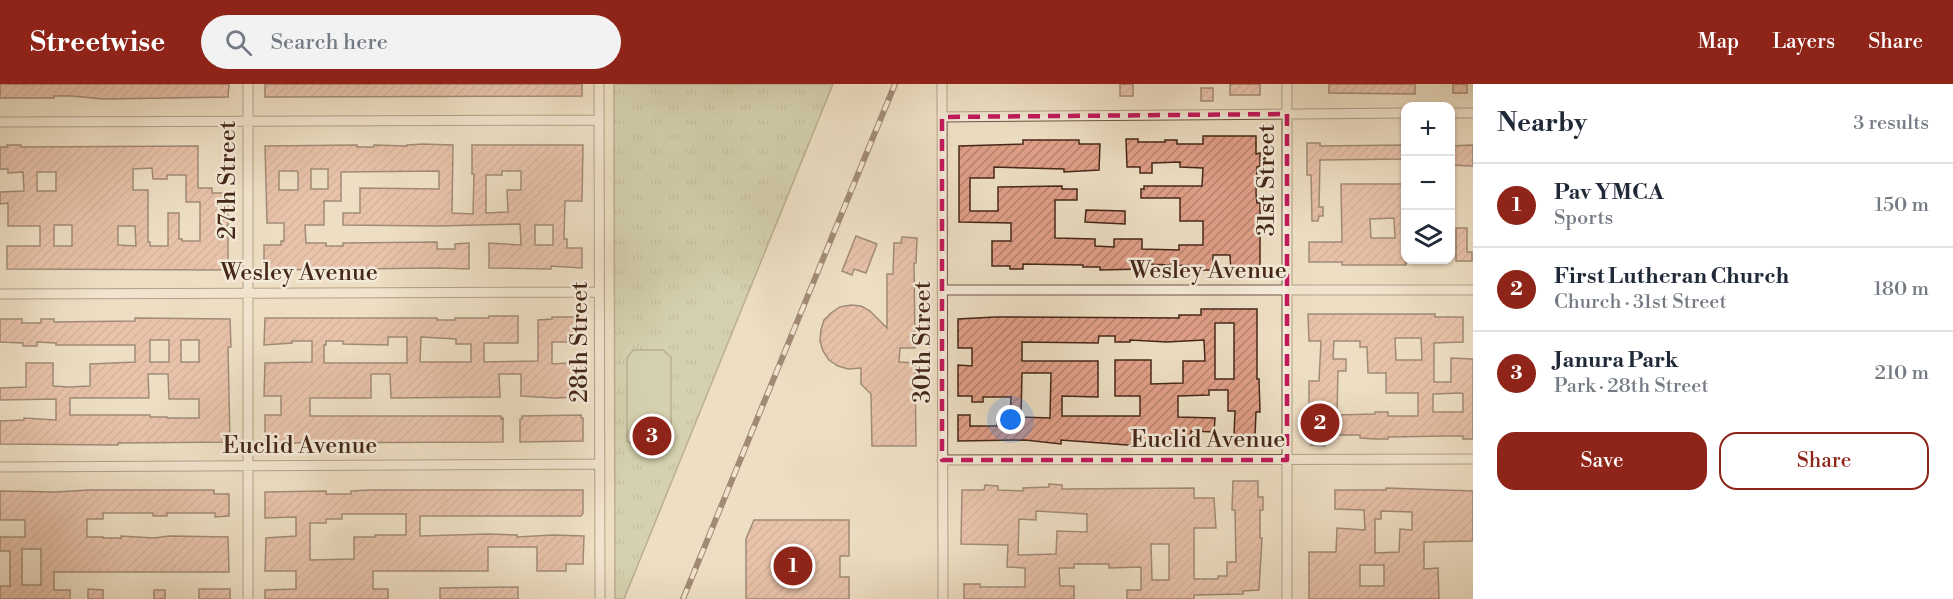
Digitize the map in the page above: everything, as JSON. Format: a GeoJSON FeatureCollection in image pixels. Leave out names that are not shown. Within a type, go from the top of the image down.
{"type":"FeatureCollection","features":[{"type":"Feature","properties":{"kind":"street","name":"27th Street"},"geometry":{"type":"LineString","coordinates":[[248,84],[248,599]]}},
{"type":"Feature","properties":{"kind":"street","name":"28th Street"},"geometry":{"type":"LineString","coordinates":[[599,84],[600,599]]}},
{"type":"Feature","properties":{"kind":"street","name":"30th Street"},"geometry":{"type":"LineString","coordinates":[[942,84],[943,599]]}},
{"type":"Feature","properties":{"kind":"street","name":"31st Street"},"geometry":{"type":"LineString","coordinates":[[1287,84],[1287,599]]}},
{"type":"Feature","properties":{"kind":"street"},"geometry":{"type":"LineString","coordinates":[[942,117],[1401,113]]}},
{"type":"Feature","properties":{"kind":"street"},"geometry":{"type":"LineString","coordinates":[[1455,113],[1473,113]]}},
{"type":"Feature","properties":{"kind":"street"},"geometry":{"type":"LineString","coordinates":[[0,122],[599,120]]}},
{"type":"Feature","properties":{"kind":"street","name":"Wesley Avenue"},"geometry":{"type":"LineString","coordinates":[[942,290],[1473,290]]}},
{"type":"Feature","properties":{"kind":"street","name":"Wesley Avenue"},"geometry":{"type":"LineString","coordinates":[[0,294],[599,291]]}},
{"type":"Feature","properties":{"kind":"street","name":"Euclid Avenue"},"geometry":{"type":"LineString","coordinates":[[942,460],[1473,459]]}},
{"type":"Feature","properties":{"kind":"street","name":"Euclid Avenue"},"geometry":{"type":"LineString","coordinates":[[0,467],[600,464]]}},
{"type":"Feature","properties":{"kind":"highlighted area"},"geometry":{"type":"Polygon","coordinates":[[[1287,114],[1287,460],[942,460],[942,117],[1287,114]]]}},
{"type":"Feature","properties":{"kind":"green space"},"geometry":{"type":"Polygon","coordinates":[[[614,84],[833,84],[624,599],[615,599],[614,84]]]}},
{"type":"Feature","properties":{"kind":"green space"},"geometry":{"type":"Polygon","coordinates":[[[633,350],[663,350],[671,357],[671,437],[663,447],[634,446],[627,441],[627,358],[633,350]]]}},
{"type":"Feature","properties":{"kind":"building"},"geometry":{"type":"Polygon","coordinates":[[[0,84],[229,84],[228,97],[104,99],[72,96],[0,98],[0,84]]]}},
{"type":"Feature","properties":{"kind":"building"},"geometry":{"type":"Polygon","coordinates":[[[265,84],[582,84],[582,96],[265,97],[265,84]]]}},
{"type":"Feature","properties":{"kind":"building"},"geometry":{"type":"Polygon","coordinates":[[[1120,84],[1133,84],[1133,96],[1120,96],[1120,84]]]}},
{"type":"Feature","properties":{"kind":"building"},"geometry":{"type":"Polygon","coordinates":[[[1230,84],[1260,84],[1260,95],[1230,95],[1230,84]]]}},
{"type":"Feature","properties":{"kind":"building"},"geometry":{"type":"Polygon","coordinates":[[[1329,84],[1415,84],[1415,94],[1329,93],[1329,84]]]}},
{"type":"Feature","properties":{"kind":"building"},"geometry":{"type":"Polygon","coordinates":[[[1453,84],[1467,84],[1467,93],[1453,93],[1453,84]]]}},
{"type":"Feature","properties":{"kind":"building"},"geometry":{"type":"Polygon","coordinates":[[[1201,88],[1213,88],[1213,101],[1201,101],[1201,88]]]}},
{"type":"Feature","properties":{"kind":"building"},"geometry":{"type":"Polygon","coordinates":[[[1203,136],[1256,136],[1256,154],[1260,153],[1256,193],[1257,203],[1260,203],[1260,273],[1231,273],[1230,255],[1213,255],[1213,270],[1201,270],[1201,266],[1142,264],[1142,269],[1100,270],[1100,267],[1083,267],[1083,265],[1023,264],[1023,269],[992,266],[992,241],[1011,241],[1011,223],[959,222],[959,146],[1023,144],[1023,140],[1079,140],[1079,144],[1100,144],[1099,170],[1064,172],[1064,169],[994,167],[994,178],[970,178],[970,211],[998,211],[998,187],[1062,186],[1062,189],[1077,189],[1077,200],[1055,200],[1055,238],[1095,239],[1095,246],[1114,247],[1114,239],[1142,239],[1142,249],[1179,250],[1179,245],[1203,245],[1203,221],[1180,221],[1180,198],[1141,198],[1141,189],[1144,189],[1144,186],[1202,186],[1203,168],[1180,167],[1180,162],[1152,163],[1152,173],[1140,173],[1140,167],[1127,167],[1126,139],[1138,139],[1138,142],[1177,140],[1177,144],[1203,144],[1203,136]]]}},
{"type":"Feature","properties":{"kind":"building"},"geometry":{"type":"Polygon","coordinates":[[[1307,143],[1320,143],[1320,146],[1401,145],[1401,159],[1320,160],[1319,207],[1323,207],[1323,216],[1319,216],[1318,221],[1312,221],[1311,175],[1307,175],[1307,143]]]}},
{"type":"Feature","properties":{"kind":"building"},"geometry":{"type":"Polygon","coordinates":[[[7,145],[21,145],[21,147],[198,146],[198,188],[212,188],[212,193],[228,193],[228,270],[7,269],[7,246],[40,246],[40,226],[8,226],[8,203],[0,204],[0,192],[24,191],[23,172],[8,173],[8,169],[0,169],[0,147],[7,147],[7,145]],[[152,168],[133,169],[133,190],[148,190],[148,242],[150,246],[168,246],[168,213],[179,213],[179,239],[200,241],[200,202],[186,202],[186,175],[167,175],[167,179],[153,179],[152,168]],[[37,172],[37,191],[56,191],[56,172],[37,172]],[[54,225],[54,246],[72,246],[72,225],[54,225]],[[118,226],[118,245],[136,246],[135,226],[118,226]]]}},
{"type":"Feature","properties":{"kind":"building"},"geometry":{"type":"Polygon","coordinates":[[[453,145],[452,213],[473,214],[472,145],[583,145],[582,201],[565,201],[564,239],[567,239],[567,248],[582,248],[582,268],[551,266],[551,269],[489,268],[489,243],[521,245],[520,224],[343,225],[343,213],[360,213],[360,188],[439,189],[439,171],[341,172],[341,201],[324,201],[324,225],[305,225],[306,243],[343,246],[343,243],[437,242],[437,249],[455,249],[455,244],[469,243],[469,269],[264,270],[264,245],[281,245],[281,241],[284,241],[284,223],[267,223],[265,146],[453,145]],[[311,169],[311,189],[328,189],[328,169],[311,169]],[[279,171],[279,190],[298,190],[297,171],[279,171]],[[502,171],[502,175],[486,175],[486,213],[508,212],[507,190],[521,190],[521,171],[502,171]],[[535,225],[535,245],[553,245],[553,225],[535,225]]]}},
{"type":"Feature","properties":{"kind":"building"},"geometry":{"type":"Polygon","coordinates":[[[1473,145],[1473,166],[1455,165],[1455,146],[1473,145]]]}},
{"type":"Feature","properties":{"kind":"building"},"geometry":{"type":"Polygon","coordinates":[[[1341,184],[1401,184],[1401,264],[1406,265],[1342,265],[1342,262],[1309,262],[1309,242],[1342,242],[1341,184]],[[1394,218],[1370,219],[1371,238],[1395,238],[1394,218]]]}},
{"type":"Feature","properties":{"kind":"building"},"geometry":{"type":"Polygon","coordinates":[[[1086,210],[1125,211],[1125,224],[1085,222],[1086,210]]]}},
{"type":"Feature","properties":{"kind":"building"},"geometry":{"type":"Polygon","coordinates":[[[1456,228],[1467,228],[1467,252],[1472,252],[1472,261],[1456,261],[1456,228]]]}},
{"type":"Feature","properties":{"kind":"building"},"geometry":{"type":"Polygon","coordinates":[[[856,236],[877,244],[866,273],[854,269],[852,275],[842,271],[856,236]]]}},
{"type":"Feature","properties":{"kind":"building"},"geometry":{"type":"Polygon","coordinates":[[[902,237],[917,238],[916,263],[914,263],[915,348],[900,348],[899,362],[915,363],[916,446],[872,446],[871,394],[861,384],[861,368],[848,369],[829,360],[820,341],[821,330],[824,320],[831,313],[840,307],[851,305],[861,306],[870,311],[887,328],[887,274],[893,274],[894,243],[901,243],[902,237]]]}},
{"type":"Feature","properties":{"kind":"building"},"geometry":{"type":"Polygon","coordinates":[[[1201,309],[1257,309],[1257,379],[1259,379],[1260,412],[1256,412],[1255,436],[1234,435],[1235,411],[1228,411],[1228,390],[1209,390],[1209,395],[1178,396],[1178,417],[1215,418],[1214,432],[1191,431],[1191,442],[1139,441],[1139,445],[1127,445],[1061,440],[1061,444],[1025,440],[958,441],[958,415],[970,415],[970,426],[997,426],[997,420],[1010,421],[1011,397],[983,397],[983,402],[972,402],[972,396],[958,396],[958,365],[972,366],[972,348],[958,348],[958,319],[996,317],[1179,318],[1179,315],[1201,315],[1201,309]],[[1215,323],[1215,379],[1234,379],[1234,323],[1215,323]],[[1099,336],[1098,343],[1022,342],[1022,361],[1098,361],[1098,397],[1062,396],[1062,416],[1140,416],[1140,396],[1115,396],[1115,360],[1151,360],[1151,384],[1183,383],[1183,361],[1205,361],[1204,340],[1115,342],[1115,336],[1099,336]],[[1022,373],[1021,417],[1050,418],[1051,373],[1022,373]]]}},
{"type":"Feature","properties":{"kind":"building"},"geometry":{"type":"Polygon","coordinates":[[[1308,314],[1435,314],[1435,317],[1463,317],[1463,342],[1434,343],[1434,382],[1451,382],[1451,358],[1473,359],[1473,439],[1463,439],[1463,436],[1446,436],[1375,439],[1360,438],[1360,435],[1330,435],[1330,439],[1325,439],[1325,446],[1311,445],[1312,406],[1309,406],[1309,381],[1319,381],[1321,341],[1309,341],[1308,314]],[[1395,338],[1396,360],[1422,360],[1421,338],[1395,338]],[[1334,341],[1333,359],[1346,359],[1346,371],[1338,371],[1337,415],[1388,412],[1388,416],[1418,416],[1418,393],[1386,393],[1386,373],[1368,373],[1367,347],[1360,347],[1360,341],[1334,341]],[[1433,394],[1433,412],[1463,412],[1463,394],[1433,394]]]}},
{"type":"Feature","properties":{"kind":"building"},"geometry":{"type":"Polygon","coordinates":[[[489,316],[518,316],[518,343],[484,343],[484,362],[538,361],[538,320],[552,319],[552,317],[583,317],[583,338],[567,338],[567,342],[552,342],[552,364],[583,362],[582,397],[521,396],[521,374],[499,374],[500,397],[391,398],[390,374],[371,374],[371,398],[310,398],[310,416],[501,416],[501,419],[503,418],[503,442],[265,443],[265,415],[281,415],[281,396],[264,396],[265,363],[312,362],[312,341],[264,345],[265,318],[437,318],[437,320],[455,320],[455,318],[489,318],[489,316]],[[388,337],[388,345],[343,344],[343,341],[326,341],[324,363],[407,363],[407,337],[388,337]],[[421,337],[420,362],[471,362],[471,344],[456,344],[456,339],[421,337]]]}},
{"type":"Feature","properties":{"kind":"building"},"geometry":{"type":"Polygon","coordinates":[[[135,318],[230,319],[231,347],[228,347],[230,442],[118,443],[118,445],[0,444],[0,421],[24,420],[24,418],[56,420],[56,399],[0,400],[0,388],[26,387],[26,363],[53,363],[53,386],[90,386],[90,364],[135,362],[135,345],[56,345],[56,343],[37,342],[37,346],[23,346],[23,343],[0,342],[0,319],[22,319],[22,323],[41,323],[41,319],[54,319],[54,322],[135,321],[135,318]],[[150,340],[150,362],[169,362],[169,340],[150,340]],[[181,340],[181,362],[199,362],[199,340],[181,340]],[[148,374],[149,398],[70,398],[70,415],[150,415],[150,417],[199,418],[199,399],[169,399],[168,374],[148,374]]]}},
{"type":"Feature","properties":{"kind":"building"},"geometry":{"type":"Polygon","coordinates":[[[581,415],[583,441],[520,442],[522,416],[581,415]]]}},
{"type":"Feature","properties":{"kind":"building"},"geometry":{"type":"Polygon","coordinates":[[[1233,481],[1258,481],[1258,497],[1263,497],[1263,510],[1260,510],[1260,538],[1262,538],[1259,590],[1243,591],[1243,594],[1194,595],[1194,599],[1127,599],[1127,590],[1141,590],[1141,567],[1109,568],[1109,564],[1074,564],[1074,568],[1059,568],[1060,586],[1074,586],[1074,599],[964,599],[964,584],[980,584],[980,587],[1025,587],[1025,568],[1007,567],[1008,545],[961,544],[962,490],[984,490],[985,485],[998,486],[998,490],[1023,491],[1023,488],[1049,487],[1049,484],[1062,485],[1062,489],[1194,488],[1194,498],[1214,498],[1216,528],[1194,528],[1194,579],[1218,579],[1218,576],[1227,576],[1227,562],[1236,562],[1235,510],[1232,510],[1233,481]],[[1036,511],[1036,520],[1019,519],[1018,555],[1056,554],[1057,531],[1087,532],[1087,514],[1036,511]],[[1151,544],[1152,580],[1169,580],[1169,544],[1151,544]]]}},
{"type":"Feature","properties":{"kind":"building"},"geometry":{"type":"Polygon","coordinates":[[[1386,488],[1473,491],[1473,541],[1424,542],[1424,569],[1438,568],[1439,599],[1309,599],[1309,552],[1336,552],[1337,528],[1365,530],[1364,510],[1335,509],[1335,490],[1386,490],[1386,488]],[[1381,511],[1381,519],[1375,519],[1375,553],[1399,552],[1400,529],[1412,530],[1412,512],[1381,511]],[[1360,565],[1360,586],[1384,586],[1384,565],[1360,565]]]}},
{"type":"Feature","properties":{"kind":"building"},"geometry":{"type":"Polygon","coordinates":[[[214,490],[214,494],[229,494],[229,516],[215,517],[215,513],[167,513],[167,516],[153,516],[153,513],[103,513],[103,519],[87,519],[87,537],[228,537],[229,572],[54,572],[54,590],[70,590],[70,599],[0,599],[0,586],[10,586],[10,551],[0,551],[0,537],[25,537],[25,520],[0,520],[0,491],[214,490]],[[22,549],[22,585],[41,585],[41,549],[22,549]]]}},
{"type":"Feature","properties":{"kind":"building"},"geometry":{"type":"Polygon","coordinates":[[[583,490],[581,516],[420,516],[420,536],[489,534],[517,535],[517,537],[584,536],[583,564],[566,564],[566,571],[537,571],[537,547],[488,547],[488,571],[373,571],[373,589],[388,589],[388,599],[265,599],[265,590],[296,589],[296,571],[265,571],[266,538],[296,536],[296,517],[265,518],[265,492],[326,491],[326,494],[351,494],[351,491],[583,490]],[[342,514],[342,519],[326,519],[326,523],[310,523],[310,560],[354,559],[354,537],[406,535],[406,514],[342,514]]]}},
{"type":"Feature","properties":{"kind":"building"},"geometry":{"type":"Polygon","coordinates":[[[754,520],[849,520],[849,556],[840,556],[840,577],[849,577],[849,599],[746,599],[746,539],[754,520]]]}},
{"type":"Feature","properties":{"kind":"building"},"geometry":{"type":"Polygon","coordinates":[[[518,587],[518,599],[440,599],[440,588],[518,587]]]}},
{"type":"Feature","properties":{"kind":"building"},"geometry":{"type":"Polygon","coordinates":[[[88,589],[103,590],[103,599],[88,599],[88,589]]]}},
{"type":"Feature","properties":{"kind":"building"},"geometry":{"type":"Polygon","coordinates":[[[199,589],[230,589],[230,599],[199,599],[199,589]]]}},
{"type":"Feature","properties":{"kind":"building"},"geometry":{"type":"Polygon","coordinates":[[[154,590],[165,590],[165,599],[154,599],[154,590]]]}},
{"type":"Feature","properties":{"kind":"railway"},"geometry":{"type":"LineString","coordinates":[[683,599],[895,84]]}},
{"type":"Feature","properties":{"kind":"place","name":"First Lutheran Church"},"geometry":{"type":"Point","coordinates":[1320,423]}},
{"type":"Feature","properties":{"kind":"place","name":"Janura Park"},"geometry":{"type":"Point","coordinates":[652,436]}},
{"type":"Feature","properties":{"kind":"place","name":"Pav YMCA"},"geometry":{"type":"Point","coordinates":[793,566]}}]}
